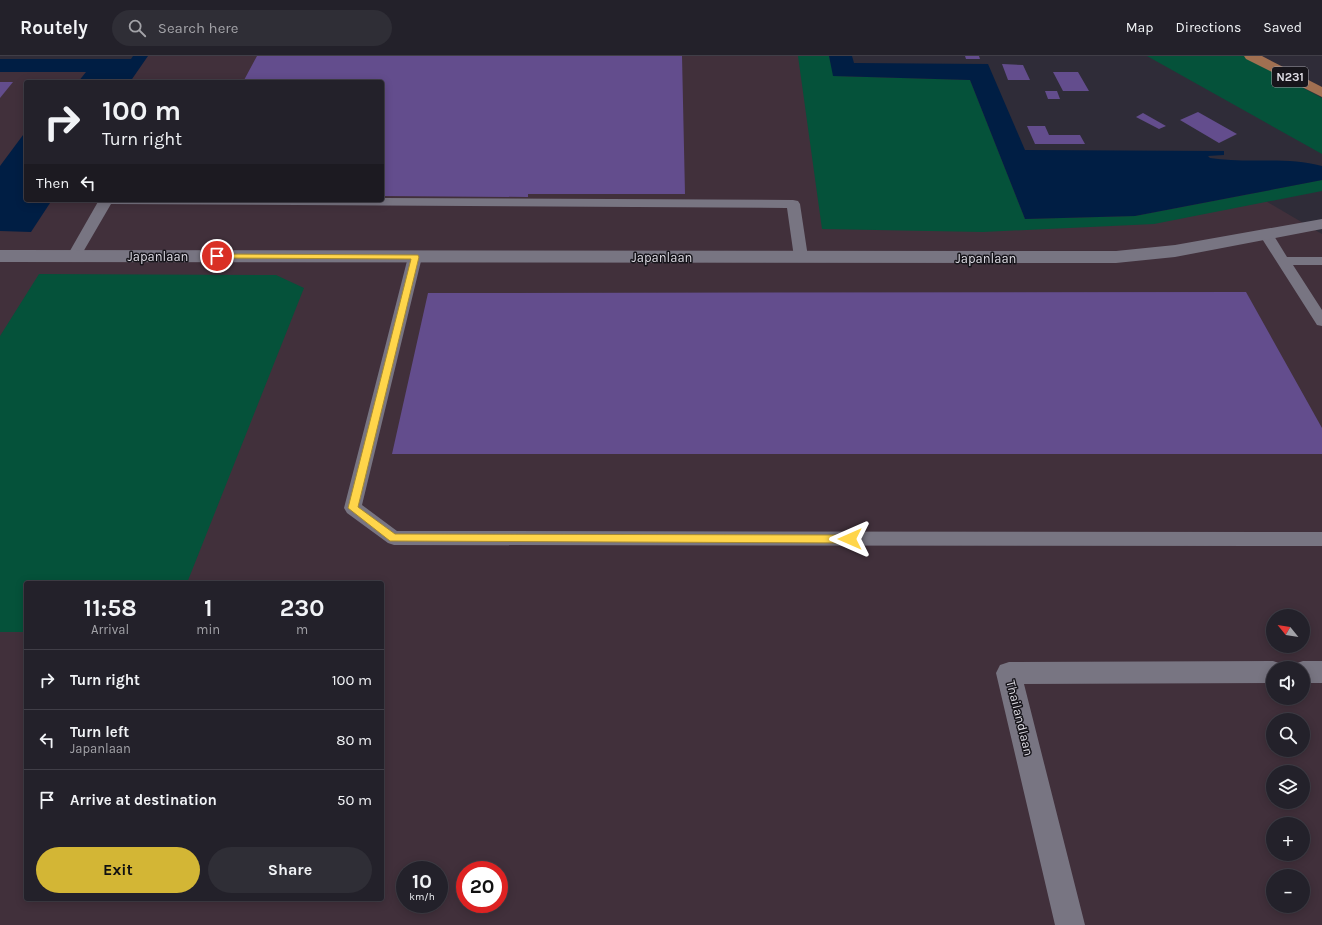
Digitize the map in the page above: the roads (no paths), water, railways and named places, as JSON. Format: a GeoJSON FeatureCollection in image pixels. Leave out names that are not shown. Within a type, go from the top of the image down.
{"type":"FeatureCollection","features":[{"type":"Feature","properties":{"kind":"main road","name":"N231"},"geometry":{"type":"LineString","coordinates":[[1251,56],[1322,93]]}},
{"type":"Feature","properties":{"kind":"main road","name":"N231"},"geometry":{"type":"LineString","coordinates":[[1276,56],[1322,78]]}},
{"type":"Feature","properties":{"kind":"street","name":"Japanlaan"},"geometry":{"type":"LineString","coordinates":[[3,256],[1116,257],[1175,251],[1322,224]]}},
{"type":"Feature","properties":{"kind":"street","name":"Thailandlaan"},"geometry":{"type":"LineString","coordinates":[[1070,925],[1009,673],[1266,672]]}},
{"type":"Feature","properties":{"kind":"street"},"geometry":{"type":"LineString","coordinates":[[1310,672],[1322,672]]}},
{"type":"Feature","properties":{"kind":"lane"},"geometry":{"type":"LineString","coordinates":[[74,256],[105,202]]}},
{"type":"Feature","properties":{"kind":"lane"},"geometry":{"type":"LineString","coordinates":[[384,202],[793,204],[801,257]]}},
{"type":"Feature","properties":{"kind":"lane"},"geometry":{"type":"LineString","coordinates":[[1266,234],[1322,321]]}},
{"type":"Feature","properties":{"kind":"lane"},"geometry":{"type":"LineString","coordinates":[[416,257],[353,508],[394,538],[1322,539]]}},
{"type":"Feature","properties":{"kind":"lane"},"geometry":{"type":"LineString","coordinates":[[1283,261],[1322,261]]}},
{"type":"Feature","properties":{"kind":"water"},"geometry":{"type":"Polygon","coordinates":[[[133,56],[148,56],[131,80],[80,80],[86,72],[0,72],[0,59],[131,59],[133,56]]]}},
{"type":"Feature","properties":{"kind":"water"},"geometry":{"type":"Polygon","coordinates":[[[829,56],[852,56],[854,63],[988,64],[1025,150],[1224,151],[1224,155],[1208,156],[1210,158],[1224,160],[1295,161],[1308,163],[1322,166],[1322,180],[1135,216],[1025,219],[970,80],[833,76],[829,56]]]}},
{"type":"Feature","properties":{"kind":"water"},"geometry":{"type":"Polygon","coordinates":[[[24,134],[24,202],[51,202],[31,232],[0,231],[0,166],[24,134]]]}}]}
